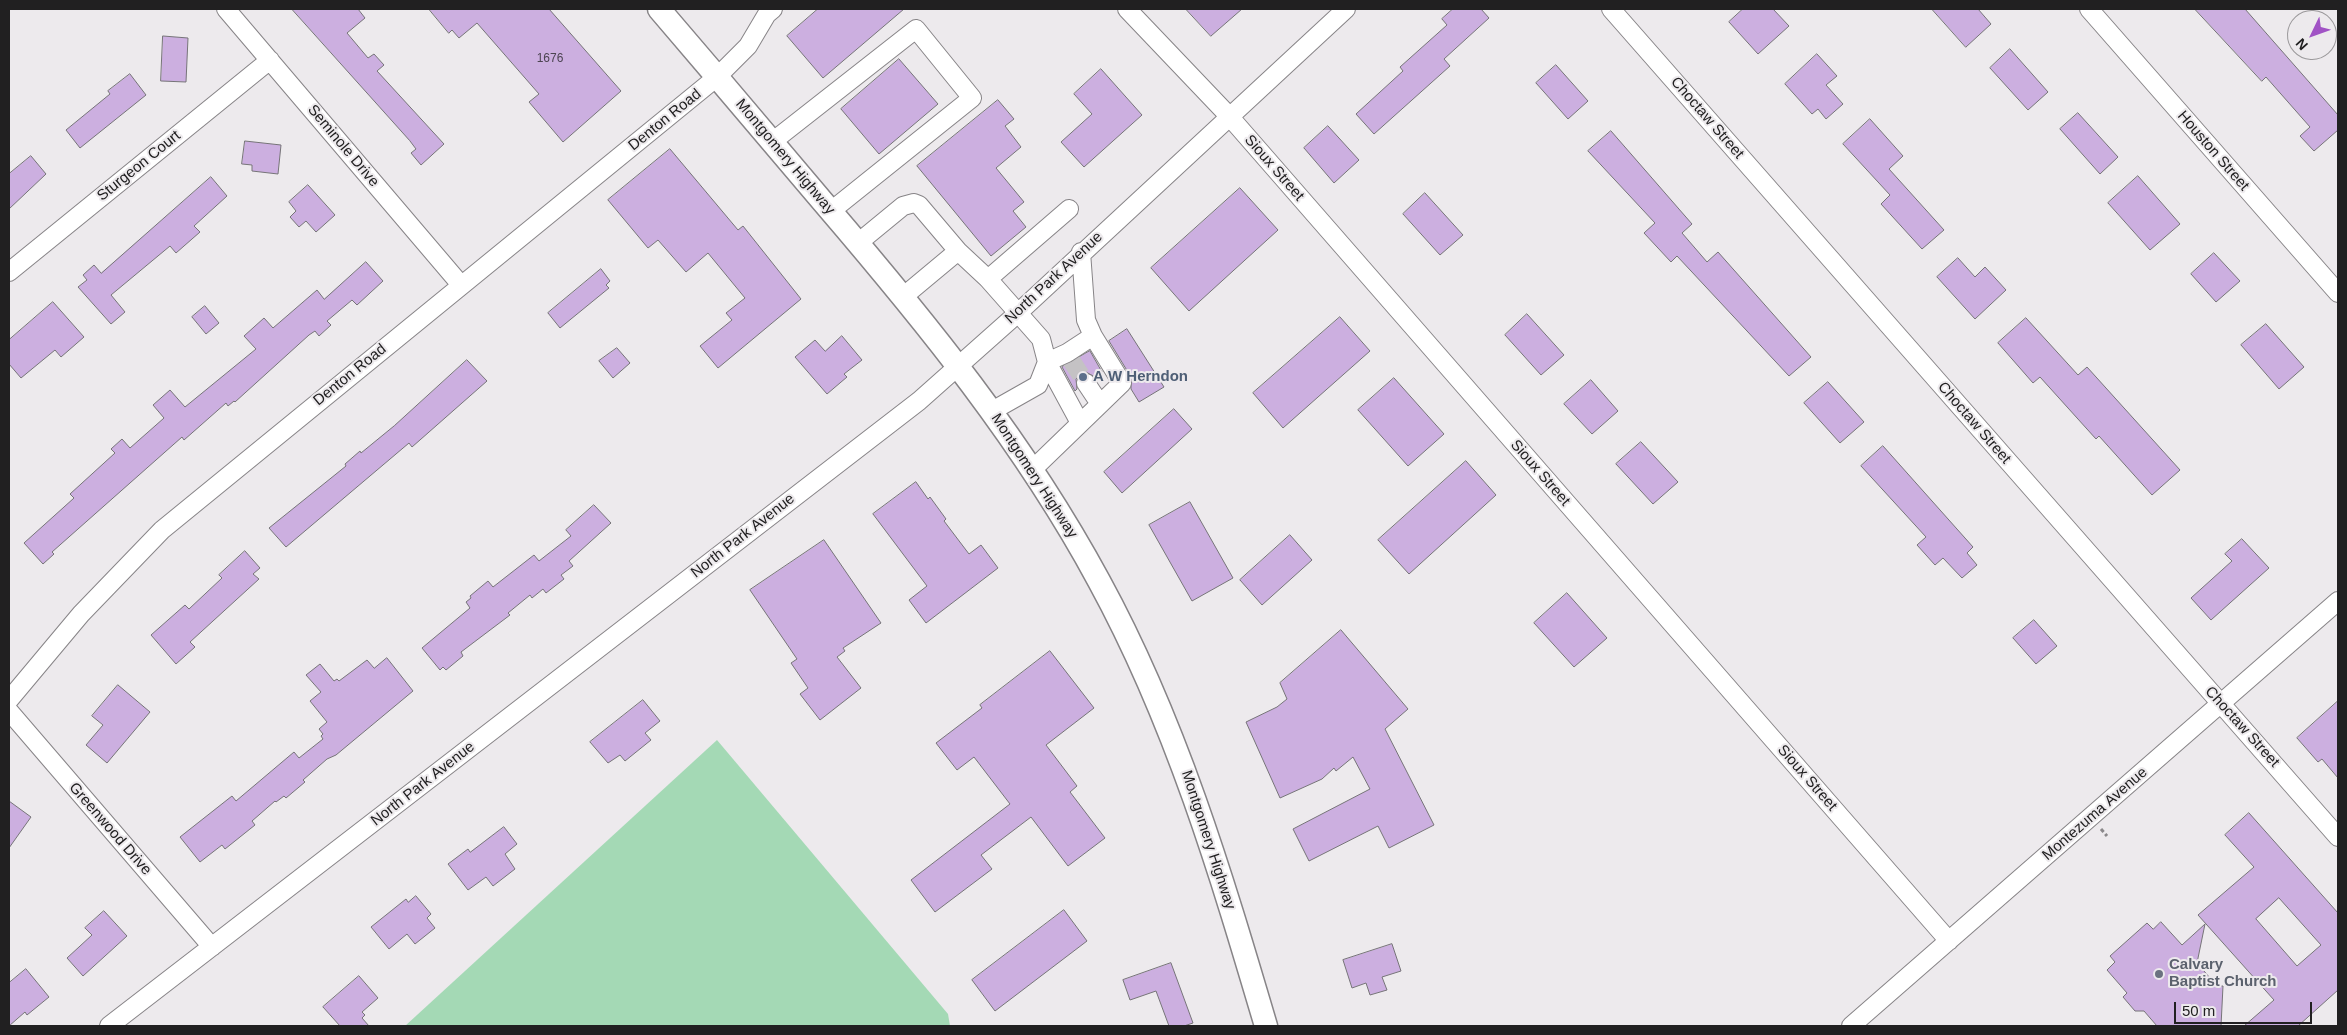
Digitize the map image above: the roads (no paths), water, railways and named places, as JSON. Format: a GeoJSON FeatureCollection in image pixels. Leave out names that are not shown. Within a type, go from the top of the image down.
{"type":"FeatureCollection","features":[{"type":"Feature","properties":{"kind":"main road","name":"Montgomery Highway"},"geometry":{"type":"LineString","coordinates":[[659,9],[904,296],[992,411],[1054,501],[1100,582],[1163,713],[1208,837],[1263,1025]]}},
{"type":"Feature","properties":{"kind":"street","name":"Seminole Drive"},"geometry":{"type":"LineString","coordinates":[[226,9],[461,284]]}},
{"type":"Feature","properties":{"kind":"street","name":"Denton Road"},"geometry":{"type":"LineString","coordinates":[[9,700],[81,614],[162,530],[461,284],[717,77],[748,46],[767,14],[773,9]]}},
{"type":"Feature","properties":{"kind":"street","name":"Sioux Street"},"geometry":{"type":"LineString","coordinates":[[1127,9],[1229,116],[1950,941]]}},
{"type":"Feature","properties":{"kind":"street","name":"North Park Avenue"},"geometry":{"type":"LineString","coordinates":[[109,1026],[919,400],[1018,313],[1081,252],[1346,9]]}},
{"type":"Feature","properties":{"kind":"street","name":"Choctaw Street"},"geometry":{"type":"LineString","coordinates":[[1611,9],[2338,836]]}},
{"type":"Feature","properties":{"kind":"street","name":"Houston Street"},"geometry":{"type":"LineString","coordinates":[[2089,9],[2338,293]]}},
{"type":"Feature","properties":{"kind":"street"},"geometry":{"type":"LineString","coordinates":[[772,142],[916,29],[972,98],[831,211]]}},
{"type":"Feature","properties":{"kind":"street","name":"Sturgeon Court"},"geometry":{"type":"LineString","coordinates":[[9,272],[270,60]]}},
{"type":"Feature","properties":{"kind":"street"},"geometry":{"type":"LineString","coordinates":[[858,243],[903,206],[914,202],[919,205],[958,251],[988,279],[1041,339],[1046,362],[1080,423]]}},
{"type":"Feature","properties":{"kind":"street"},"geometry":{"type":"LineString","coordinates":[[988,279],[1069,209]]}},
{"type":"Feature","properties":{"kind":"street"},"geometry":{"type":"LineString","coordinates":[[904,296],[958,251]]}},
{"type":"Feature","properties":{"kind":"street"},"geometry":{"type":"LineString","coordinates":[[1032,470],[1122,383],[1093,336],[1086,320],[1081,252]]}},
{"type":"Feature","properties":{"kind":"street"},"geometry":{"type":"LineString","coordinates":[[1046,362],[1069,357],[1093,336]]}},
{"type":"Feature","properties":{"kind":"street"},"geometry":{"type":"LineString","coordinates":[[992,411],[1038,386],[1046,362]]}},
{"type":"Feature","properties":{"kind":"street"},"geometry":{"type":"LineString","coordinates":[[1086,383],[1100,404]]}},
{"type":"Feature","properties":{"kind":"street","name":"Montezuma Avenue"},"geometry":{"type":"LineString","coordinates":[[1851,1026],[2338,601]]}},
{"type":"Feature","properties":{"kind":"street","name":"Greenwood Drive"},"geometry":{"type":"LineString","coordinates":[[9,711],[212,947]]}},
{"type":"Feature","properties":{"kind":"tunnel"},"geometry":{"type":"LineString","coordinates":[[1071,360],[1086,383]]}},
{"type":"Feature","properties":{"kind":"place","name":"A W Herndon"},"geometry":{"type":"Point","coordinates":[1083,377]}},
{"type":"Feature","properties":{"kind":"place","name":"Calvary Baptist Church"},"geometry":{"type":"Point","coordinates":[2159,974]}}]}
